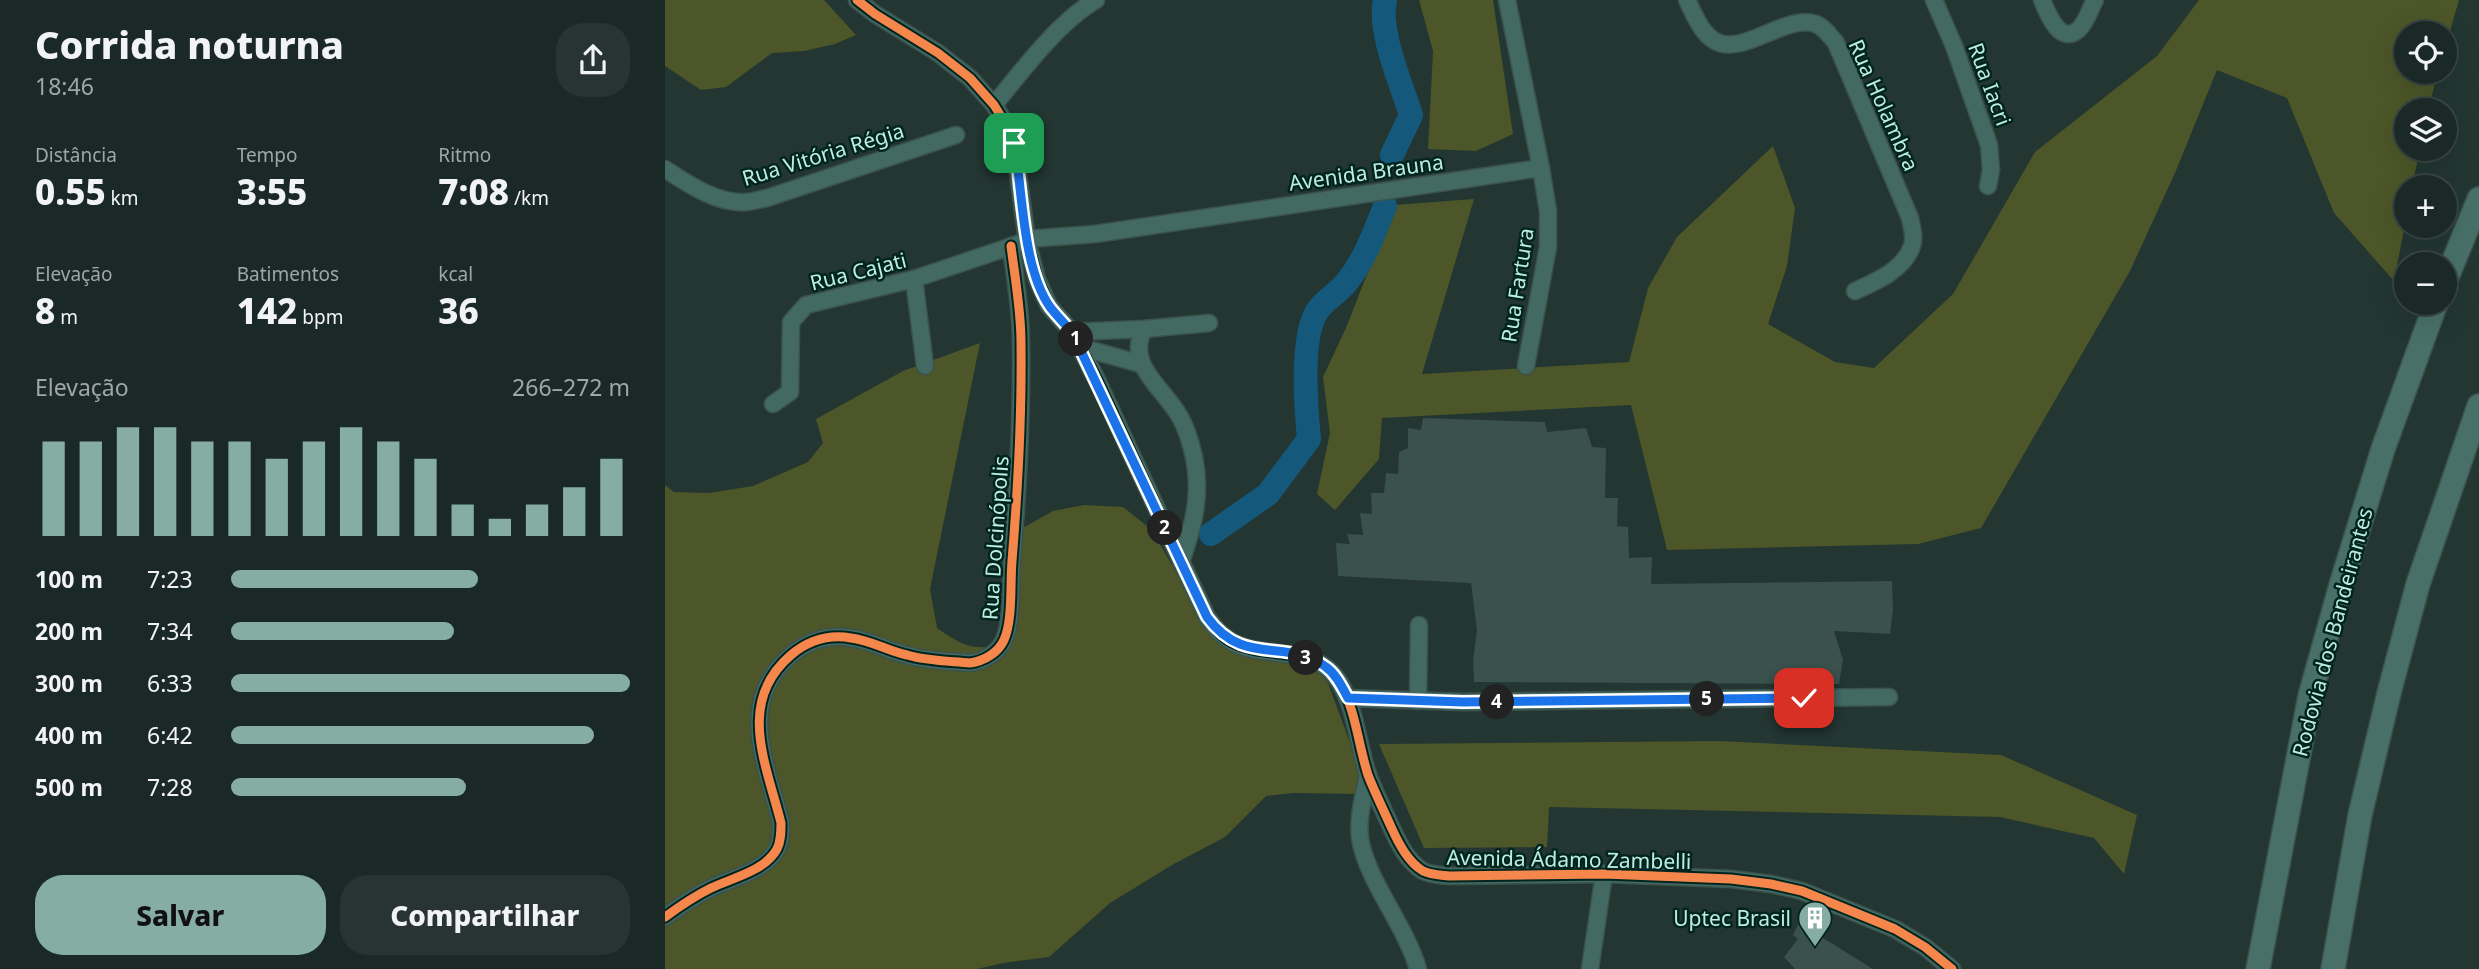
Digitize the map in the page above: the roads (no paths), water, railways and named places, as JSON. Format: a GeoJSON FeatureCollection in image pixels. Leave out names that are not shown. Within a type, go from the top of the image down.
{"type":"FeatureCollection","features":[{"type":"Feature","properties":{"kind":"highway"},"geometry":{"type":"LineString","coordinates":[[2457,253],[2479,199]]}},
{"type":"Feature","properties":{"kind":"highway","name":"Rodovia dos Bandeirantes"},"geometry":{"type":"LineString","coordinates":[[2258,969],[2310,696],[2383,449],[2432,315]]}},
{"type":"Feature","properties":{"kind":"highway"},"geometry":{"type":"LineString","coordinates":[[2333,969],[2360,815],[2417,584],[2479,406]]}},
{"type":"Feature","properties":{"kind":"street","name":"Avenida Ádamo Zambelli"},"geometry":{"type":"LineString","coordinates":[[857,0],[938,53],[970,78],[994,105],[1014,143],[1027,240],[1037,279],[1049,306],[1072,332],[1080,347],[1207,617],[1223,637],[1241,645],[1298,655],[1321,663],[1333,674],[1348,698],[1368,774],[1404,851],[1420,869],[1429,874],[1449,876],[1604,874],[1731,879],[1771,884],[1802,891],[1895,929],[1925,947],[1952,969]]}},
{"type":"Feature","properties":{"kind":"street"},"geometry":{"type":"LineString","coordinates":[[994,105],[1034,55],[1078,13],[1096,0]]}},
{"type":"Feature","properties":{"kind":"street"},"geometry":{"type":"LineString","coordinates":[[1507,0],[1541,168]]}},
{"type":"Feature","properties":{"kind":"street","name":"Rua Holambra"},"geometry":{"type":"LineString","coordinates":[[1687,0],[1701,27],[1715,41],[1733,46],[1792,25],[1814,23],[1826,31],[1836,43],[1910,218],[1913,232],[1912,246],[1902,262],[1886,276],[1855,291]]}},
{"type":"Feature","properties":{"kind":"street","name":"Rua Iacri"},"geometry":{"type":"LineString","coordinates":[[1934,0],[1954,46],[1989,145],[1991,170],[1988,186]]}},
{"type":"Feature","properties":{"kind":"street"},"geometry":{"type":"LineString","coordinates":[[2042,0],[2050,20],[2065,33],[2080,29],[2095,0]]}},
{"type":"Feature","properties":{"kind":"street","name":"Rua Vitória Régia"},"geometry":{"type":"LineString","coordinates":[[665,169],[698,190],[745,202],[767,198],[956,135]]}},
{"type":"Feature","properties":{"kind":"street","name":"Avenida Brauna"},"geometry":{"type":"LineString","coordinates":[[1027,240],[1095,234],[1541,168]]}},
{"type":"Feature","properties":{"kind":"street","name":"Rua Fartura"},"geometry":{"type":"LineString","coordinates":[[1526,366],[1548,247],[1548,211],[1541,168]]}},
{"type":"Feature","properties":{"kind":"street","name":"Rua Cajati"},"geometry":{"type":"LineString","coordinates":[[773,404],[790,392],[791,321],[806,305],[914,279],[1027,240]]}},
{"type":"Feature","properties":{"kind":"street","name":"Rua Dolcinópolis"},"geometry":{"type":"LineString","coordinates":[[665,917],[711,888],[761,866],[777,848],[781,822],[757,722],[759,706],[769,678],[779,665],[799,648],[814,639],[850,637],[905,655],[970,663],[992,655],[1003,642],[1007,625],[1014,537],[1020,415],[1021,341],[1011,246]]}},
{"type":"Feature","properties":{"kind":"street"},"geometry":{"type":"LineString","coordinates":[[914,279],[925,366]]}},
{"type":"Feature","properties":{"kind":"street"},"geometry":{"type":"LineString","coordinates":[[1072,332],[1209,323]]}},
{"type":"Feature","properties":{"kind":"street"},"geometry":{"type":"LineString","coordinates":[[1144,329],[1137,346],[1141,364],[1179,416],[1194,458],[1198,486],[1197,504],[1194,525],[1181,562]]}},
{"type":"Feature","properties":{"kind":"street"},"geometry":{"type":"LineString","coordinates":[[1080,347],[1141,364]]}},
{"type":"Feature","properties":{"kind":"street"},"geometry":{"type":"LineString","coordinates":[[1418,701],[1419,625]]}},
{"type":"Feature","properties":{"kind":"street"},"geometry":{"type":"LineString","coordinates":[[1348,698],[1463,702],[1889,697]]}},
{"type":"Feature","properties":{"kind":"street"},"geometry":{"type":"LineString","coordinates":[[1368,774],[1361,812],[1361,843],[1369,866],[1396,916],[1417,969]]}},
{"type":"Feature","properties":{"kind":"street"},"geometry":{"type":"LineString","coordinates":[[1590,969],[1604,874]]}},
{"type":"Feature","properties":{"kind":"waterway"},"geometry":{"type":"LineString","coordinates":[[1385,0],[1388,42],[1411,115],[1392,155]]}},
{"type":"Feature","properties":{"kind":"waterway"},"geometry":{"type":"LineString","coordinates":[[1211,534],[1268,494],[1309,439],[1306,354],[1312,321],[1321,306],[1343,287],[1359,265],[1385,206]]}},
{"type":"Feature","properties":{"kind":"place","name":"Uptec Brasil"},"geometry":{"type":"Point","coordinates":[1815,948]}}]}
